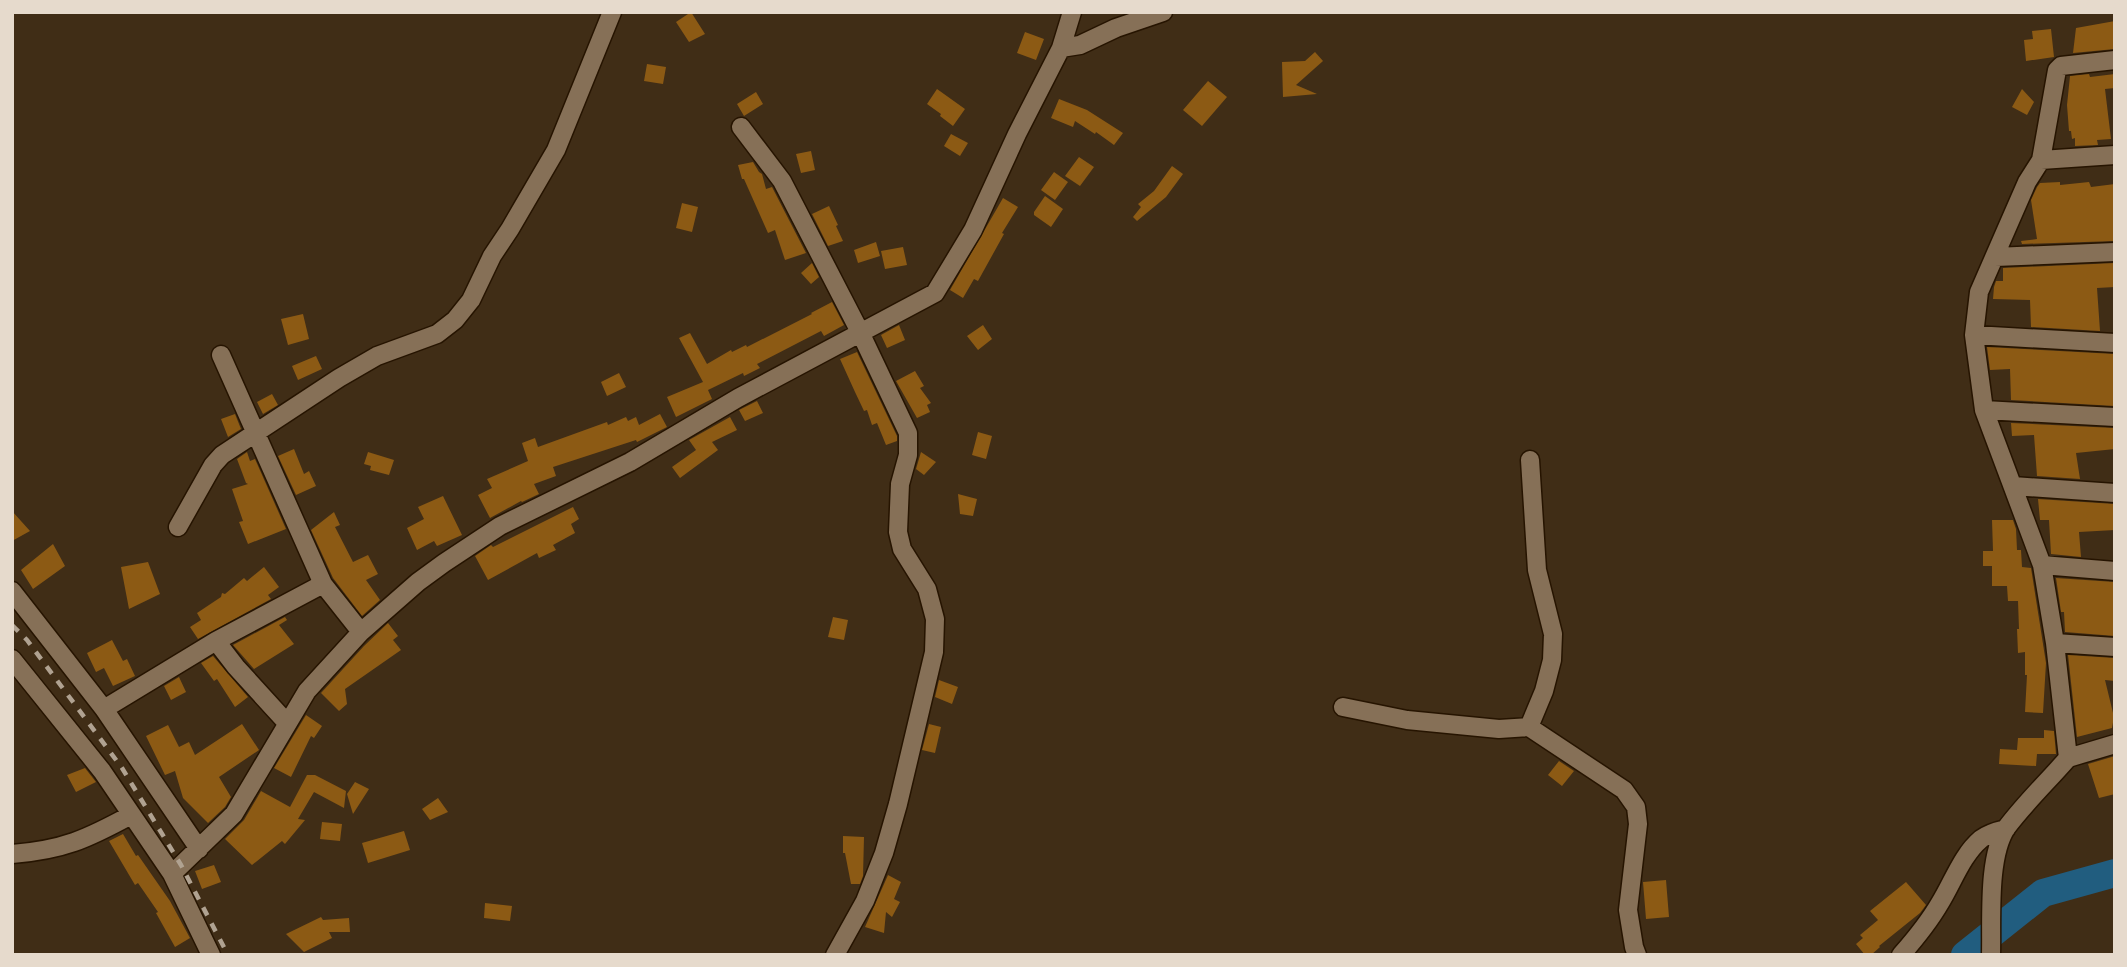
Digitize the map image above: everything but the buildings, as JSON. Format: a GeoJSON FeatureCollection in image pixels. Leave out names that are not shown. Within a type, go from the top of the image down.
{"type":"FeatureCollection","features":[{"type":"Feature","properties":{"kind":"street"},"geometry":{"type":"LineString","coordinates":[[178,527],[213,465],[222,455],[339,378],[377,356],[437,334],[455,320],[471,300],[492,256],[556,150],[612,12]]}},
{"type":"Feature","properties":{"kind":"street"},"geometry":{"type":"LineString","coordinates":[[172,874],[234,814],[307,691],[361,632],[418,582],[500,526],[630,462],[738,398],[935,293],[973,230],[1017,134],[1061,48],[1072,12]]}},
{"type":"Feature","properties":{"kind":"street"},"geometry":{"type":"LineString","coordinates":[[1061,48],[1080,45],[1116,28],[1163,12]]}},
{"type":"Feature","properties":{"kind":"street"},"geometry":{"type":"LineString","coordinates":[[2068,758],[2055,643],[2042,565],[1984,410],[1974,335],[1979,292],[2027,182],[2041,160],[2057,70],[2061,66],[2115,60]]}},
{"type":"Feature","properties":{"kind":"street"},"geometry":{"type":"LineString","coordinates":[[741,127],[782,181],[860,332],[908,433],[908,455],[900,484],[898,532],[902,549],[927,589],[935,619],[934,652],[884,853],[865,901],[835,955]]}},
{"type":"Feature","properties":{"kind":"street"},"geometry":{"type":"LineString","coordinates":[[2041,160],[2115,155]]}},
{"type":"Feature","properties":{"kind":"street"},"geometry":{"type":"LineString","coordinates":[[1995,257],[2115,252]]}},
{"type":"Feature","properties":{"kind":"street"},"geometry":{"type":"LineString","coordinates":[[1974,335],[2115,343]]}},
{"type":"Feature","properties":{"kind":"street"},"geometry":{"type":"LineString","coordinates":[[221,355],[323,583],[361,632]]}},
{"type":"Feature","properties":{"kind":"street"},"geometry":{"type":"LineString","coordinates":[[1984,410],[2115,417]]}},
{"type":"Feature","properties":{"kind":"street"},"geometry":{"type":"LineString","coordinates":[[1529,727],[1545,691],[1552,660],[1553,634],[1537,570],[1530,460]]}},
{"type":"Feature","properties":{"kind":"street"},"geometry":{"type":"LineString","coordinates":[[2013,486],[2115,494]]}},
{"type":"Feature","properties":{"kind":"street"},"geometry":{"type":"LineString","coordinates":[[2042,565],[2115,571]]}},
{"type":"Feature","properties":{"kind":"street"},"geometry":{"type":"LineString","coordinates":[[104,709],[216,641],[323,583]]}},
{"type":"Feature","properties":{"kind":"street"},"geometry":{"type":"LineString","coordinates":[[12,592],[104,709],[199,849]]}},
{"type":"Feature","properties":{"kind":"street"},"geometry":{"type":"LineString","coordinates":[[216,641],[287,723]]}},
{"type":"Feature","properties":{"kind":"street"},"geometry":{"type":"LineString","coordinates":[[2055,643],[2115,647]]}},
{"type":"Feature","properties":{"kind":"street"},"geometry":{"type":"LineString","coordinates":[[12,659],[102,771],[172,874],[211,955]]}},
{"type":"Feature","properties":{"kind":"street"},"geometry":{"type":"LineString","coordinates":[[1343,707],[1407,720],[1499,729],[1529,727],[1624,790],[1636,807],[1638,824],[1628,910],[1637,955]]}},
{"type":"Feature","properties":{"kind":"street"},"geometry":{"type":"LineString","coordinates":[[1991,955],[1994,861],[2006,828],[2068,758],[2115,744]]}},
{"type":"Feature","properties":{"kind":"street"},"geometry":{"type":"LineString","coordinates":[[12,854],[70,845],[131,815]]}},
{"type":"Feature","properties":{"kind":"street"},"geometry":{"type":"LineString","coordinates":[[1901,955],[1921,932],[1980,840],[1993,831],[2006,828]]}},
{"type":"Feature","properties":{"kind":"waterway"},"geometry":{"type":"LineString","coordinates":[[1965,955],[2043,893],[2115,873]]}},
{"type":"Feature","properties":{"kind":"railway"},"geometry":{"type":"LineString","coordinates":[[12,625],[27,640],[122,768],[181,865],[228,955]]}}]}
